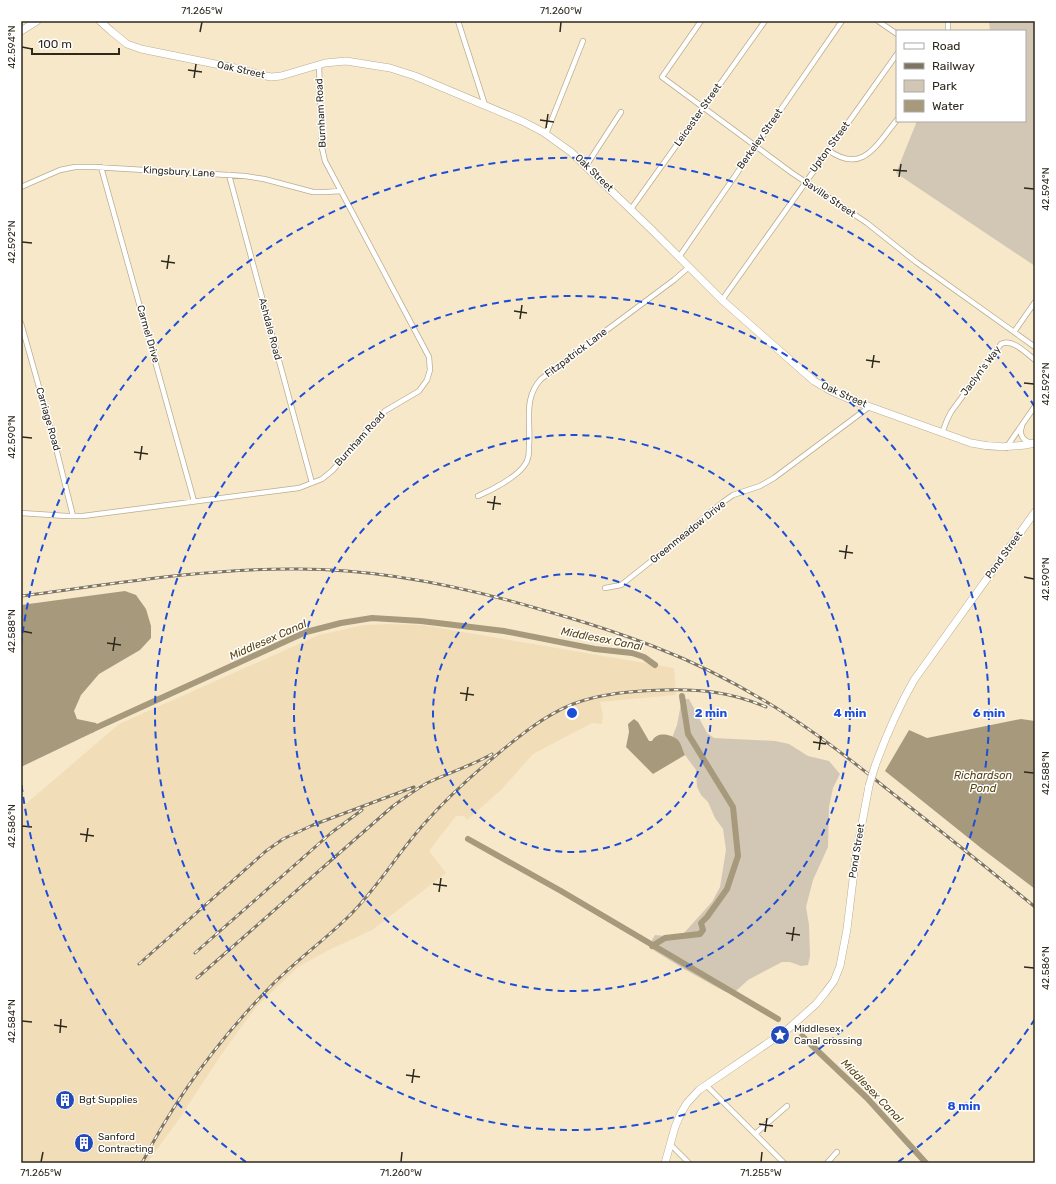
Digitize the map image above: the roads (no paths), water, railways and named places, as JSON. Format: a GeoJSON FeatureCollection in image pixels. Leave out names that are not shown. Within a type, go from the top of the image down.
{"type":"FeatureCollection","features":[{"type":"Feature","properties":{"kind":"street"},"geometry":{"type":"LineString","coordinates":[[21,31],[37,21]]}},
{"type":"Feature","properties":{"kind":"street","name":"Oak Street"},"geometry":{"type":"LineString","coordinates":[[100,21],[111,32],[127,44],[271,77],[281,76],[326,63],[346,61],[390,68],[414,76],[522,121],[546,134],[571,152],[631,209],[722,300],[814,381],[831,391],[869,407],[978,444],[1006,448],[1035,443]]}},
{"type":"Feature","properties":{"kind":"street"},"geometry":{"type":"LineString","coordinates":[[458,21],[485,105]]}},
{"type":"Feature","properties":{"kind":"street","name":"Saville Street"},"geometry":{"type":"LineString","coordinates":[[701,21],[662,77],[805,182],[867,224],[916,262],[1035,347]]}},
{"type":"Feature","properties":{"kind":"street","name":"Leicester Street"},"geometry":{"type":"LineString","coordinates":[[631,209],[765,21]]}},
{"type":"Feature","properties":{"kind":"street","name":"Berkeley Street"},"geometry":{"type":"LineString","coordinates":[[679,257],[842,21]]}},
{"type":"Feature","properties":{"kind":"street"},"geometry":{"type":"LineString","coordinates":[[878,21],[896,33]]}},
{"type":"Feature","properties":{"kind":"street"},"geometry":{"type":"LineString","coordinates":[[546,134],[583,41]]}},
{"type":"Feature","properties":{"kind":"street","name":"Upton Street"},"geometry":{"type":"LineString","coordinates":[[722,300],[896,55]]}},
{"type":"Feature","properties":{"kind":"street","name":"Burnham Road"},"geometry":{"type":"LineString","coordinates":[[21,513],[83,516],[299,488],[322,479],[332,470],[384,411],[419,391],[427,380],[430,370],[429,357],[325,161],[322,148],[319,65]]}},
{"type":"Feature","properties":{"kind":"street"},"geometry":{"type":"LineString","coordinates":[[586,166],[621,112]]}},
{"type":"Feature","properties":{"kind":"street"},"geometry":{"type":"LineString","coordinates":[[828,150],[836,156],[844,159],[858,160],[869,154],[896,121]]}},
{"type":"Feature","properties":{"kind":"street","name":"Kingsbury Lane"},"geometry":{"type":"LineString","coordinates":[[21,188],[60,170],[75,167],[245,176],[264,179],[314,192],[340,190]]}},
{"type":"Feature","properties":{"kind":"street","name":"Carmel Drive"},"geometry":{"type":"LineString","coordinates":[[101,168],[194,501]]}},
{"type":"Feature","properties":{"kind":"street","name":"Ashdale Road"},"geometry":{"type":"LineString","coordinates":[[229,175],[312,483]]}},
{"type":"Feature","properties":{"kind":"street","name":"Fitzpatrick Lane"},"geometry":{"type":"LineString","coordinates":[[478,496],[491,491],[508,480],[524,466],[529,456],[529,402],[532,392],[538,382],[630,311],[674,280],[689,267]]}},
{"type":"Feature","properties":{"kind":"street"},"geometry":{"type":"LineString","coordinates":[[1014,332],[1035,302]]}},
{"type":"Feature","properties":{"kind":"street","name":"Carriage Road"},"geometry":{"type":"LineString","coordinates":[[21,323],[55,444],[73,516]]}},
{"type":"Feature","properties":{"kind":"street","name":"Jaclyn's Way"},"geometry":{"type":"LineString","coordinates":[[942,433],[951,412],[1001,344],[1006,342],[1011,343],[1035,360]]}},
{"type":"Feature","properties":{"kind":"street"},"geometry":{"type":"LineString","coordinates":[[1006,448],[1035,406]]}},
{"type":"Feature","properties":{"kind":"street","name":"Greenmeadow Drive"},"geometry":{"type":"LineString","coordinates":[[605,588],[621,585],[723,502],[733,495],[760,486],[774,478],[869,407]]}},
{"type":"Feature","properties":{"kind":"street"},"geometry":{"type":"LineString","coordinates":[[1022,424],[1022,437],[1028,442],[1035,443]]}},
{"type":"Feature","properties":{"kind":"street","name":"Pond Street"},"geometry":{"type":"LineString","coordinates":[[665,1163],[675,1127],[687,1103],[699,1090],[786,1030],[816,1004],[834,981],[840,966],[847,929],[856,855],[869,786],[875,766],[895,716],[914,680],[1035,512]]}},
{"type":"Feature","properties":{"kind":"street"},"geometry":{"type":"LineString","coordinates":[[706,1085],[784,1163]]}},
{"type":"Feature","properties":{"kind":"street"},"geometry":{"type":"LineString","coordinates":[[755,1134],[787,1106]]}},
{"type":"Feature","properties":{"kind":"street"},"geometry":{"type":"LineString","coordinates":[[670,1144],[689,1163]]}},
{"type":"Feature","properties":{"kind":"street"},"geometry":{"type":"LineString","coordinates":[[827,1163],[837,1152]]}},
{"type":"Feature","properties":{"kind":"water"},"geometry":{"type":"Polygon","coordinates":[[[125,591],[136,595],[146,609],[151,626],[151,638],[140,650],[99,674],[81,695],[74,711],[77,719],[96,723],[99,726],[94,732],[21,766],[21,605],[125,591]]]}},
{"type":"Feature","properties":{"kind":"water"},"geometry":{"type":"Polygon","coordinates":[[[634,719],[638,722],[649,741],[652,741],[657,736],[664,734],[672,736],[679,741],[685,755],[653,774],[626,747],[629,732],[628,724],[634,719]]]}},
{"type":"Feature","properties":{"kind":"water","name":"Richardson Pond"},"geometry":{"type":"Polygon","coordinates":[[[1021,719],[1035,721],[1035,889],[885,771],[909,730],[927,738],[1021,719]]]}},
{"type":"Feature","properties":{"kind":"waterway","name":"Middlesex Canal"},"geometry":{"type":"LineString","coordinates":[[91,730],[306,632],[341,623],[372,618],[421,621],[504,631],[595,649],[632,653],[644,657],[655,665]]}},
{"type":"Feature","properties":{"kind":"waterway","name":"Middlesex Canal"},"geometry":{"type":"LineString","coordinates":[[652,946],[665,938],[700,934],[703,930],[701,923],[727,889],[738,856],[733,807],[688,734],[682,696]]}},
{"type":"Feature","properties":{"kind":"waterway","name":"Middlesex Canal"},"geometry":{"type":"LineString","coordinates":[[468,839],[561,891],[778,1019]]}},
{"type":"Feature","properties":{"kind":"waterway","name":"Middlesex Canal"},"geometry":{"type":"LineString","coordinates":[[802,1036],[867,1098],[926,1163]]}},
{"type":"Feature","properties":{"kind":"railway"},"geometry":{"type":"LineString","coordinates":[[21,596],[125,582],[228,571],[263,569],[329,570],[390,576],[450,586],[583,622],[612,631],[673,654],[741,687],[789,716],[851,760],[1035,907]]}},
{"type":"Feature","properties":{"kind":"railway"},"geometry":{"type":"LineString","coordinates":[[142,1163],[169,1115],[200,1069],[253,1005],[281,976],[358,907],[414,836],[432,815],[466,781],[531,728],[551,715],[573,704],[595,697],[629,692],[664,690],[716,692],[766,707]]}},
{"type":"Feature","properties":{"kind":"railway"},"geometry":{"type":"LineString","coordinates":[[197,978],[393,806],[427,783],[492,754]]}},
{"type":"Feature","properties":{"kind":"railway"},"geometry":{"type":"LineString","coordinates":[[139,964],[266,851],[283,839],[313,825],[414,787]]}},
{"type":"Feature","properties":{"kind":"railway"},"geometry":{"type":"LineString","coordinates":[[195,953],[331,833],[362,810]]}},
{"type":"Feature","properties":{"kind":"place","name":"Middlesex Canal crossing"},"geometry":{"type":"Point","coordinates":[780,1035]}},
{"type":"Feature","properties":{"kind":"place","name":"Bgt Supplies"},"geometry":{"type":"Point","coordinates":[65,1100]}},
{"type":"Feature","properties":{"kind":"place","name":"Sanford Contracting"},"geometry":{"type":"Point","coordinates":[84,1143]}}]}
